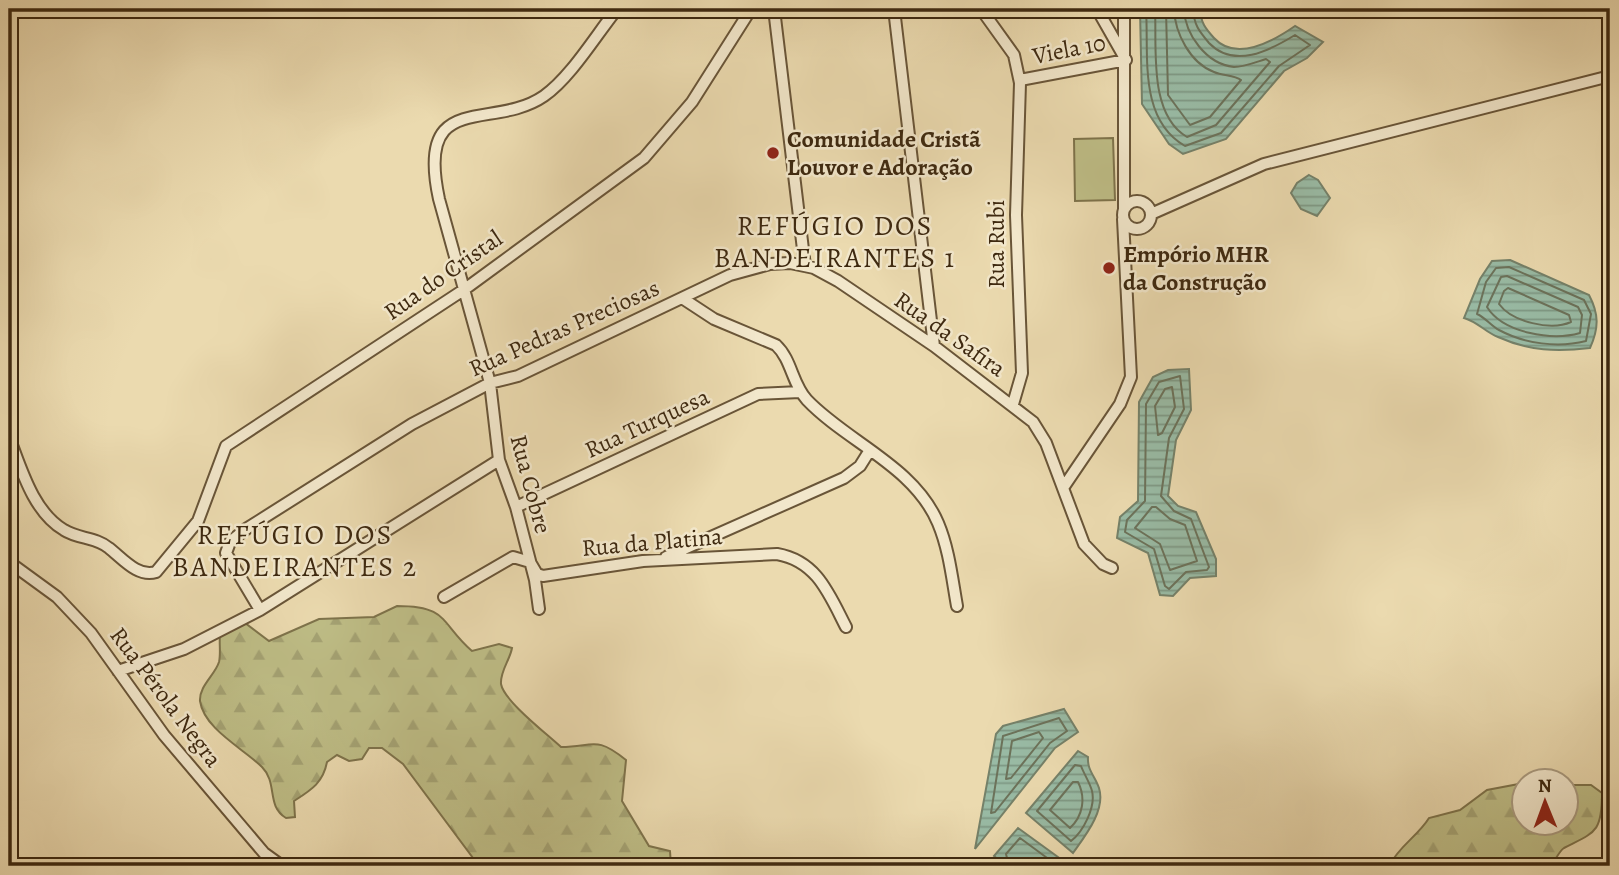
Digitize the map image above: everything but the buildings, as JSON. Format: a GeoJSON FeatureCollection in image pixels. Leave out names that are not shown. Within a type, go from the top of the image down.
{"type":"FeatureCollection","features":[{"type":"Feature","properties":{"kind":"street","name":"Rua Cobre"},"geometry":{"type":"LineString","coordinates":[[539,609],[516,507],[499,460],[490,383],[436,185],[435,154],[444,133],[465,116],[520,107],[543,96],[562,78],[617,9]]}},
{"type":"Feature","properties":{"kind":"street","name":"Rua do Cristal"},"geometry":{"type":"LineString","coordinates":[[9,437],[27,484],[52,521],[64,531],[101,542],[141,572],[150,574],[160,568],[198,521],[226,446],[465,289],[644,158],[692,102],[751,9]]}},
{"type":"Feature","properties":{"kind":"street"},"geometry":{"type":"LineString","coordinates":[[774,9],[805,266]]}},
{"type":"Feature","properties":{"kind":"street"},"geometry":{"type":"LineString","coordinates":[[894,9],[934,345]]}},
{"type":"Feature","properties":{"kind":"street","name":"Rua Rubi"},"geometry":{"type":"LineString","coordinates":[[981,9],[1014,55],[1020,80],[1016,215],[1022,373],[1013,404]]}},
{"type":"Feature","properties":{"kind":"street"},"geometry":{"type":"LineString","coordinates":[[1097,9],[1126,60]]}},
{"type":"Feature","properties":{"kind":"street"},"geometry":{"type":"LineString","coordinates":[[1063,488],[1121,404],[1130,383],[1132,361],[1124,244],[1124,9]]}},
{"type":"Feature","properties":{"kind":"street","name":"Viela 10"},"geometry":{"type":"LineString","coordinates":[[1020,80],[1126,60]]}},
{"type":"Feature","properties":{"kind":"street"},"geometry":{"type":"LineString","coordinates":[[1151,214],[1264,164],[1610,76]]}},
{"type":"Feature","properties":{"kind":"street"},"geometry":{"type":"LineString","coordinates":[[1124,185],[1131,197],[1148,205],[1151,214],[1147,225],[1126,219]]}},
{"type":"Feature","properties":{"kind":"street"},"geometry":{"type":"LineString","coordinates":[[1126,219],[1130,203],[1141,202]]}},
{"type":"Feature","properties":{"kind":"street","name":"Rua da Safira"},"geometry":{"type":"LineString","coordinates":[[682,298],[748,269],[770,264],[805,266],[838,281],[934,345],[1013,404],[1040,429],[1084,544],[1102,564],[1112,568]]}},
{"type":"Feature","properties":{"kind":"street","name":"Rua Pedras Preciosas"},"geometry":{"type":"LineString","coordinates":[[260,610],[226,552],[230,541],[412,424],[490,383],[518,376],[682,298],[714,319],[776,345],[783,351],[800,392],[820,412],[904,477],[937,520],[945,541],[957,606]]}},
{"type":"Feature","properties":{"kind":"street","name":"Rua Turquesa"},"geometry":{"type":"LineString","coordinates":[[516,507],[758,394],[800,392]]}},
{"type":"Feature","properties":{"kind":"street"},"geometry":{"type":"LineString","coordinates":[[660,560],[844,478],[860,466],[870,450]]}},
{"type":"Feature","properties":{"kind":"street"},"geometry":{"type":"LineString","coordinates":[[118,671],[184,649],[260,610],[499,460]]}},
{"type":"Feature","properties":{"kind":"street","name":"Rua da Platina"},"geometry":{"type":"LineString","coordinates":[[530,562],[537,574],[543,576],[660,560],[762,554],[796,559],[820,579],[846,626]]}},
{"type":"Feature","properties":{"kind":"street"},"geometry":{"type":"LineString","coordinates":[[444,597],[513,558],[530,562]]}},
{"type":"Feature","properties":{"kind":"street","name":"Rua Pérola Negra"},"geometry":{"type":"LineString","coordinates":[[9,562],[57,597],[91,633],[173,746],[264,853],[282,866]]}},
{"type":"Feature","properties":{"kind":"green space"},"geometry":{"type":"Polygon","coordinates":[[[1113,138],[1115,200],[1075,201],[1074,139],[1113,138]]]}},
{"type":"Feature","properties":{"kind":"green space"},"geometry":{"type":"Polygon","coordinates":[[[397,606],[426,609],[435,613],[472,651],[499,644],[512,648],[501,679],[504,691],[527,717],[561,747],[601,745],[626,760],[622,801],[649,846],[670,851],[671,866],[479,866],[403,764],[382,748],[369,748],[362,759],[349,761],[337,755],[327,762],[323,775],[315,785],[294,801],[295,817],[286,818],[280,813],[267,773],[226,738],[203,711],[200,696],[219,662],[220,635],[245,623],[269,641],[319,619],[374,617],[397,606]]]}},
{"type":"Feature","properties":{"kind":"green space"},"geometry":{"type":"Polygon","coordinates":[[[1580,785],[1591,785],[1602,793],[1602,806],[1595,830],[1562,849],[1551,866],[1389,866],[1429,818],[1460,810],[1487,790],[1510,786],[1510,836],[1580,836],[1580,785]]]}},
{"type":"Feature","properties":{"kind":"water"},"geometry":{"type":"Polygon","coordinates":[[[1140,9],[1200,9],[1202,22],[1208,31],[1223,45],[1233,49],[1265,43],[1295,26],[1323,42],[1307,58],[1284,71],[1226,139],[1183,154],[1169,144],[1142,104],[1140,9]]]}},
{"type":"Feature","properties":{"kind":"water"},"geometry":{"type":"Polygon","coordinates":[[[1309,175],[1318,180],[1330,198],[1317,216],[1301,209],[1291,193],[1297,183],[1309,175]]]}},
{"type":"Feature","properties":{"kind":"water"},"geometry":{"type":"Polygon","coordinates":[[[1510,260],[1589,295],[1597,321],[1590,348],[1532,348],[1493,335],[1464,318],[1480,279],[1492,261],[1510,260]]]}},
{"type":"Feature","properties":{"kind":"water"},"geometry":{"type":"Polygon","coordinates":[[[1189,369],[1191,410],[1176,440],[1168,496],[1178,506],[1196,512],[1216,559],[1216,576],[1190,578],[1173,596],[1160,595],[1148,553],[1117,538],[1120,517],[1138,501],[1139,402],[1153,377],[1168,370],[1189,369]]]}},
{"type":"Feature","properties":{"kind":"water"},"geometry":{"type":"Polygon","coordinates":[[[1064,709],[1078,732],[1055,748],[975,849],[996,734],[1003,726],[1064,709]]]}},
{"type":"Feature","properties":{"kind":"water"},"geometry":{"type":"Polygon","coordinates":[[[1078,751],[1088,757],[1099,788],[1100,805],[1093,822],[1073,853],[1026,813],[1078,751]]]}},
{"type":"Feature","properties":{"kind":"water"},"geometry":{"type":"Polygon","coordinates":[[[1018,828],[1067,866],[1005,866],[994,856],[1018,828]]]}},
{"type":"Feature","properties":{"kind":"place","name":"Comunidade Cristã Louvor e Adoração"},"geometry":{"type":"Point","coordinates":[773,153]}},
{"type":"Feature","properties":{"kind":"place","name":"Empório MHR da Construção"},"geometry":{"type":"Point","coordinates":[1109,268]}},
{"type":"Feature","properties":{"kind":"district","name":"REFÚGIO DOS BANDEIRANTES 1"},"geometry":{"type":"Point","coordinates":[835,241]}},
{"type":"Feature","properties":{"kind":"district","name":"REFÚGIO DOS BANDEIRANTES 2"},"geometry":{"type":"Point","coordinates":[295,550]}}]}
